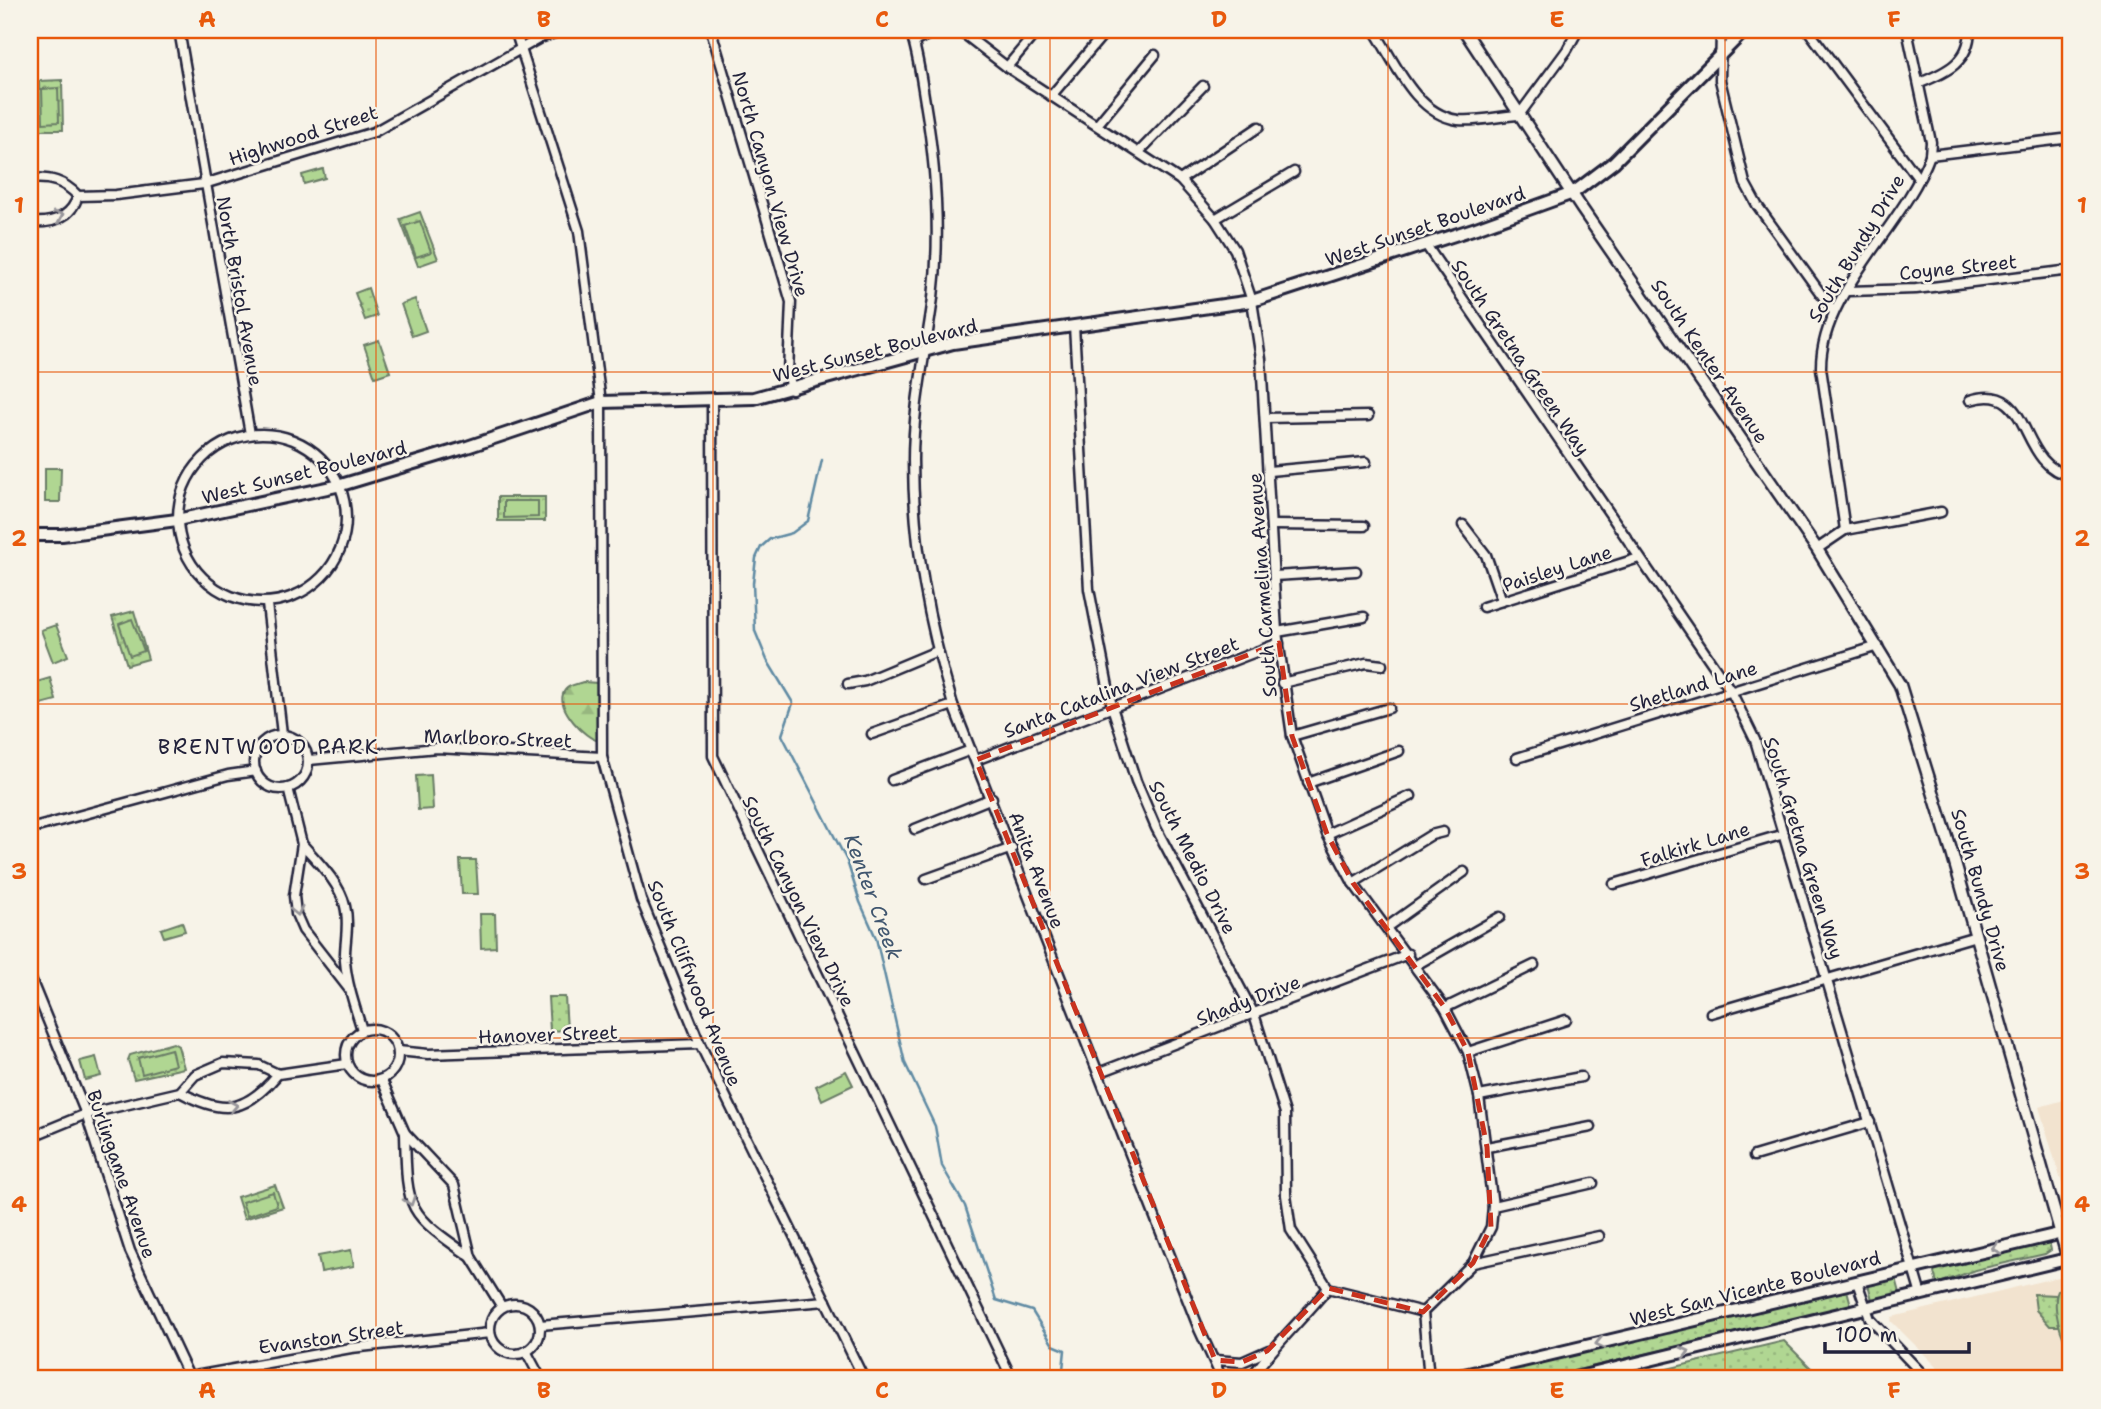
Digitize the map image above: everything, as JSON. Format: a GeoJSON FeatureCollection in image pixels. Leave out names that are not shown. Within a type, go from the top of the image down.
{"type":"FeatureCollection","features":[{"type":"Feature","properties":{"kind":"main road","name":"West Sunset Boulevard"},"geometry":{"type":"LineString","coordinates":[[30,535],[62,535],[177,520],[341,485],[452,452],[601,402],[754,398],[792,390],[953,343],[1251,301],[1426,245],[1573,193],[1615,162],[1745,30]]}},
{"type":"Feature","properties":{"kind":"main road","name":"West San Vicente Boulevard"},"geometry":{"type":"LineString","coordinates":[[1447,1379],[2067,1232]]}},
{"type":"Feature","properties":{"kind":"main road"},"geometry":{"type":"LineString","coordinates":[[1571,1379],[2070,1259]]}},
{"type":"Feature","properties":{"kind":"street","name":"North Bristol Avenue"},"geometry":{"type":"LineString","coordinates":[[179,30],[250,434]]}},
{"type":"Feature","properties":{"kind":"street","name":"South Cliffwood Avenue"},"geometry":{"type":"LineString","coordinates":[[515,30],[579,230],[601,402],[602,757],[641,899],[700,1044],[864,1379]]}},
{"type":"Feature","properties":{"kind":"street"},"geometry":{"type":"LineString","coordinates":[[521,49],[540,38],[563,30]]}},
{"type":"Feature","properties":{"kind":"street","name":"North Canyon View Drive"},"geometry":{"type":"LineString","coordinates":[[711,30],[791,302],[788,372],[792,390]]}},
{"type":"Feature","properties":{"kind":"street","name":"Anita Avenue"},"geometry":{"type":"LineString","coordinates":[[910,30],[933,151],[937,208],[933,294],[915,414],[914,482],[919,568],[937,651],[953,705],[1012,848],[1199,1329],[1222,1379]]}},
{"type":"Feature","properties":{"kind":"street"},"geometry":{"type":"LineString","coordinates":[[914,42],[937,30]]}},
{"type":"Feature","properties":{"kind":"street"},"geometry":{"type":"LineString","coordinates":[[1007,67],[1038,30]]}},
{"type":"Feature","properties":{"kind":"street"},"geometry":{"type":"LineString","coordinates":[[1051,96],[1107,30]]}},
{"type":"Feature","properties":{"kind":"street"},"geometry":{"type":"LineString","coordinates":[[1374,30],[1419,99],[1438,114],[1459,120],[1519,115],[1567,50],[1578,30]]}},
{"type":"Feature","properties":{"kind":"street","name":"South Kenter Avenue"},"geometry":{"type":"LineString","coordinates":[[1464,30],[1519,115],[1818,549]]}},
{"type":"Feature","properties":{"kind":"street"},"geometry":{"type":"LineString","coordinates":[[1721,30],[1720,83],[1745,183],[1765,216],[1834,312]]}},
{"type":"Feature","properties":{"kind":"street"},"geometry":{"type":"LineString","coordinates":[[1808,30],[1918,178]]}},
{"type":"Feature","properties":{"kind":"street"},"geometry":{"type":"LineString","coordinates":[[1907,30],[1931,142],[1930,155],[2071,138]]}},
{"type":"Feature","properties":{"kind":"street"},"geometry":{"type":"LineString","coordinates":[[1920,83],[1947,72],[1961,60],[1969,47],[1970,30]]}},
{"type":"Feature","properties":{"kind":"street","name":"South Carmelina Avenue"},"geometry":{"type":"LineString","coordinates":[[962,31],[1007,67],[1180,180],[1215,219],[1235,250],[1251,301],[1261,359],[1277,632],[1282,683],[1292,736],[1327,834],[1353,883],[1408,954],[1445,1008],[1468,1052],[1479,1096],[1493,1206],[1491,1227],[1474,1263],[1423,1312]]}},
{"type":"Feature","properties":{"kind":"street","name":"Highwood Street"},"geometry":{"type":"LineString","coordinates":[[78,196],[116,195],[204,184],[374,132],[521,49]]}},
{"type":"Feature","properties":{"kind":"street"},"geometry":{"type":"LineString","coordinates":[[1097,125],[1155,55]]}},
{"type":"Feature","properties":{"kind":"street"},"geometry":{"type":"LineString","coordinates":[[1139,152],[1203,86]]}},
{"type":"Feature","properties":{"kind":"street"},"geometry":{"type":"LineString","coordinates":[[1180,180],[1259,127]]}},
{"type":"Feature","properties":{"kind":"street","name":"South Bundy Drive"},"geometry":{"type":"LineString","coordinates":[[1845,530],[1821,368],[1822,344],[1834,312],[1930,155]]}},
{"type":"Feature","properties":{"kind":"street"},"geometry":{"type":"LineString","coordinates":[[1215,219],[1294,172]]}},
{"type":"Feature","properties":{"kind":"street"},"geometry":{"type":"LineString","coordinates":[[30,179],[55,180],[67,185],[78,196],[68,214],[54,220],[30,222]]}},
{"type":"Feature","properties":{"kind":"street","name":"South Gretna Green Way"},"geometry":{"type":"LineString","coordinates":[[1426,245],[1731,691],[1762,757],[1921,1295]]}},
{"type":"Feature","properties":{"kind":"street","name":"Coyne Street"},"geometry":{"type":"LineString","coordinates":[[1848,291],[1916,289],[2071,270]]}},
{"type":"Feature","properties":{"kind":"street","name":"South Medio Drive"},"geometry":{"type":"LineString","coordinates":[[1074,326],[1089,589],[1112,707],[1136,781],[1156,828],[1254,1014],[1285,1113],[1286,1195],[1291,1230],[1328,1289]]}},
{"type":"Feature","properties":{"kind":"street"},"geometry":{"type":"LineString","coordinates":[[1970,400],[1983,396],[2006,400],[2021,418],[2039,457],[2052,468],[2071,475]]}},
{"type":"Feature","properties":{"kind":"street","name":"South Canyon View Drive"},"geometry":{"type":"LineString","coordinates":[[712,401],[713,756],[1012,1379]]}},
{"type":"Feature","properties":{"kind":"street"},"geometry":{"type":"LineString","coordinates":[[1265,418],[1368,416]]}},
{"type":"Feature","properties":{"kind":"street"},"geometry":{"type":"LineString","coordinates":[[250,434],[283,437],[301,443],[329,466],[341,485],[346,520],[337,562],[318,584],[297,596],[267,604],[240,600],[202,575],[179,540],[177,520],[181,489],[196,462],[223,444],[250,434]]}},
{"type":"Feature","properties":{"kind":"street"},"geometry":{"type":"LineString","coordinates":[[1269,471],[1366,462]]}},
{"type":"Feature","properties":{"kind":"street"},"geometry":{"type":"LineString","coordinates":[[1818,549],[1845,530],[1941,512]]}},
{"type":"Feature","properties":{"kind":"street"},"geometry":{"type":"LineString","coordinates":[[1272,525],[1364,526]]}},
{"type":"Feature","properties":{"kind":"street"},"geometry":{"type":"LineString","coordinates":[[1463,525],[1486,555],[1502,601]]}},
{"type":"Feature","properties":{"kind":"street","name":"South Bundy Drive"},"geometry":{"type":"LineString","coordinates":[[1818,549],[1878,646],[1905,700],[2067,1232],[2070,1259]]}},
{"type":"Feature","properties":{"kind":"street","name":"Paisley Lane"},"geometry":{"type":"LineString","coordinates":[[1483,607],[1639,558]]}},
{"type":"Feature","properties":{"kind":"street"},"geometry":{"type":"LineString","coordinates":[[1273,576],[1356,571]]}},
{"type":"Feature","properties":{"kind":"street"},"geometry":{"type":"LineString","coordinates":[[267,604],[282,734]]}},
{"type":"Feature","properties":{"kind":"street"},"geometry":{"type":"LineString","coordinates":[[1277,632],[1364,617]]}},
{"type":"Feature","properties":{"kind":"street","name":"Santa Catalina View Street"},"geometry":{"type":"LineString","coordinates":[[976,760],[1279,643]]}},
{"type":"Feature","properties":{"kind":"street","name":"Shetland Lane"},"geometry":{"type":"LineString","coordinates":[[1517,758],[1878,646]]}},
{"type":"Feature","properties":{"kind":"street"},"geometry":{"type":"LineString","coordinates":[[848,684],[865,681],[937,651]]}},
{"type":"Feature","properties":{"kind":"street"},"geometry":{"type":"LineString","coordinates":[[1282,683],[1366,663],[1382,665]]}},
{"type":"Feature","properties":{"kind":"street"},"geometry":{"type":"LineString","coordinates":[[872,734],[953,705]]}},
{"type":"Feature","properties":{"kind":"street"},"geometry":{"type":"LineString","coordinates":[[1292,736],[1389,708]]}},
{"type":"Feature","properties":{"kind":"street"},"geometry":{"type":"LineString","coordinates":[[282,734],[303,745],[309,760],[301,781],[288,788],[272,788],[256,771],[254,756],[261,743],[282,734]]}},
{"type":"Feature","properties":{"kind":"street","name":"Marlboro Street"},"geometry":{"type":"LineString","coordinates":[[309,760],[437,748],[602,757]]}},
{"type":"Feature","properties":{"kind":"street"},"geometry":{"type":"LineString","coordinates":[[892,780],[971,750]]}},
{"type":"Feature","properties":{"kind":"street"},"geometry":{"type":"LineString","coordinates":[[1308,783],[1399,751]]}},
{"type":"Feature","properties":{"kind":"street"},"geometry":{"type":"LineString","coordinates":[[30,829],[228,775],[256,771]]}},
{"type":"Feature","properties":{"kind":"street"},"geometry":{"type":"LineString","coordinates":[[288,788],[302,844],[294,896],[296,914],[308,937],[349,989]]}},
{"type":"Feature","properties":{"kind":"street"},"geometry":{"type":"LineString","coordinates":[[1327,834],[1411,796]]}},
{"type":"Feature","properties":{"kind":"street"},"geometry":{"type":"LineString","coordinates":[[915,829],[992,798]]}},
{"type":"Feature","properties":{"kind":"street"},"geometry":{"type":"LineString","coordinates":[[1353,883],[1431,835],[1443,832]]}},
{"type":"Feature","properties":{"kind":"street","name":"Falkirk Lane"},"geometry":{"type":"LineString","coordinates":[[1614,884],[1784,834]]}},
{"type":"Feature","properties":{"kind":"street"},"geometry":{"type":"LineString","coordinates":[[302,844],[336,887],[345,904],[348,926],[345,959],[349,989],[362,1030]]}},
{"type":"Feature","properties":{"kind":"street"},"geometry":{"type":"LineString","coordinates":[[926,879],[1012,848]]}},
{"type":"Feature","properties":{"kind":"street"},"geometry":{"type":"LineString","coordinates":[[1387,927],[1464,872]]}},
{"type":"Feature","properties":{"kind":"street"},"geometry":{"type":"LineString","coordinates":[[1416,965],[1500,917]]}},
{"type":"Feature","properties":{"kind":"street"},"geometry":{"type":"LineString","coordinates":[[1711,1013],[1976,936]]}},
{"type":"Feature","properties":{"kind":"street","name":"Shady Drive"},"geometry":{"type":"LineString","coordinates":[[1098,1073],[1408,954]]}},
{"type":"Feature","properties":{"kind":"street"},"geometry":{"type":"LineString","coordinates":[[1445,1008],[1534,965]]}},
{"type":"Feature","properties":{"kind":"street","name":"Burlingame Avenue"},"geometry":{"type":"LineString","coordinates":[[30,977],[86,1114],[130,1251],[189,1377]]}},
{"type":"Feature","properties":{"kind":"street"},"geometry":{"type":"LineString","coordinates":[[1468,1052],[1566,1020]]}},
{"type":"Feature","properties":{"kind":"street"},"geometry":{"type":"LineString","coordinates":[[373,1028],[388,1034],[398,1051],[393,1071],[382,1080],[365,1081],[347,1064],[348,1043],[362,1030],[373,1028]]}},
{"type":"Feature","properties":{"kind":"street","name":"Hanover Street"},"geometry":{"type":"LineString","coordinates":[[398,1051],[428,1054],[700,1044]]}},
{"type":"Feature","properties":{"kind":"street"},"geometry":{"type":"LineString","coordinates":[[180,1093],[195,1076],[223,1063],[259,1065],[278,1074],[347,1064]]}},
{"type":"Feature","properties":{"kind":"street"},"geometry":{"type":"LineString","coordinates":[[30,1137],[86,1114],[180,1093],[208,1105],[233,1108],[249,1102],[263,1092],[278,1074]]}},
{"type":"Feature","properties":{"kind":"street"},"geometry":{"type":"LineString","coordinates":[[1479,1096],[1581,1077]]}},
{"type":"Feature","properties":{"kind":"street"},"geometry":{"type":"LineString","coordinates":[[382,1080],[405,1133],[454,1185],[471,1257],[502,1307]]}},
{"type":"Feature","properties":{"kind":"street"},"geometry":{"type":"LineString","coordinates":[[1754,1156],[1870,1122]]}},
{"type":"Feature","properties":{"kind":"street"},"geometry":{"type":"LineString","coordinates":[[1487,1147],[1591,1127]]}},
{"type":"Feature","properties":{"kind":"street"},"geometry":{"type":"LineString","coordinates":[[405,1133],[406,1185],[414,1213],[425,1225],[471,1257]]}},
{"type":"Feature","properties":{"kind":"street"},"geometry":{"type":"LineString","coordinates":[[1493,1206],[1593,1183]]}},
{"type":"Feature","properties":{"kind":"street"},"geometry":{"type":"LineString","coordinates":[[1474,1263],[1599,1236]]}},
{"type":"Feature","properties":{"kind":"street"},"geometry":{"type":"LineString","coordinates":[[1857,1282],[1874,1325],[1927,1379]]}},
{"type":"Feature","properties":{"kind":"street"},"geometry":{"type":"LineString","coordinates":[[1250,1379],[1274,1346],[1328,1289],[1423,1312],[1429,1379]]}},
{"type":"Feature","properties":{"kind":"street"},"geometry":{"type":"LineString","coordinates":[[540,1325],[826,1301]]}},
{"type":"Feature","properties":{"kind":"street"},"geometry":{"type":"LineString","coordinates":[[510,1304],[525,1306],[532,1311],[540,1325],[537,1340],[526,1351],[503,1351],[490,1333],[492,1318],[502,1307],[510,1304]]}},
{"type":"Feature","properties":{"kind":"street","name":"Evanston Street"},"geometry":{"type":"LineString","coordinates":[[178,1379],[351,1348],[490,1333]]}},
{"type":"Feature","properties":{"kind":"street"},"geometry":{"type":"LineString","coordinates":[[1215,1360],[1242,1362],[1274,1346]]}},
{"type":"Feature","properties":{"kind":"street"},"geometry":{"type":"LineString","coordinates":[[526,1351],[541,1379]]}},
{"type":"Feature","properties":{"kind":"highlighted area"},"geometry":{"type":"Polygon","coordinates":[[[1279,643],[1292,736],[1327,834],[1353,883],[1445,1008],[1468,1052],[1487,1147],[1491,1227],[1473,1263],[1423,1312],[1328,1288],[1267,1351],[1242,1362],[1215,1360],[976,760],[1279,643]]]}},
{"type":"Feature","properties":{"kind":"shaded area"},"geometry":{"type":"Polygon","coordinates":[[[2071,1098],[2071,1214],[2039,1107],[2071,1098]]]}},
{"type":"Feature","properties":{"kind":"shaded area"},"geometry":{"type":"Polygon","coordinates":[[[2071,1274],[2071,1379],[1949,1379],[1891,1321],[1892,1317],[2071,1274]]]}},
{"type":"Feature","properties":{"kind":"green space"},"geometry":{"type":"Polygon","coordinates":[[[62,80],[63,130],[40,130],[39,81],[62,80]]]}},
{"type":"Feature","properties":{"kind":"green space"},"geometry":{"type":"Polygon","coordinates":[[[58,88],[59,122],[43,123],[42,89],[58,88]]]}},
{"type":"Feature","properties":{"kind":"green space"},"geometry":{"type":"Polygon","coordinates":[[[323,169],[325,178],[304,184],[302,175],[323,169]]]}},
{"type":"Feature","properties":{"kind":"green space"},"geometry":{"type":"Polygon","coordinates":[[[420,212],[438,259],[418,266],[400,219],[420,212]]]}},
{"type":"Feature","properties":{"kind":"green space"},"geometry":{"type":"Polygon","coordinates":[[[420,221],[431,252],[416,257],[405,226],[420,221]]]}},
{"type":"Feature","properties":{"kind":"green space"},"geometry":{"type":"Polygon","coordinates":[[[368,288],[377,316],[365,320],[355,293],[368,288]]]}},
{"type":"Feature","properties":{"kind":"green space"},"geometry":{"type":"Polygon","coordinates":[[[415,299],[426,331],[412,336],[401,304],[415,299]]]}},
{"type":"Feature","properties":{"kind":"green space"},"geometry":{"type":"Polygon","coordinates":[[[379,340],[390,372],[375,377],[364,345],[379,340]]]}},
{"type":"Feature","properties":{"kind":"green space"},"geometry":{"type":"Polygon","coordinates":[[[45,468],[61,468],[60,502],[45,502],[45,468]]]}},
{"type":"Feature","properties":{"kind":"green space"},"geometry":{"type":"Polygon","coordinates":[[[498,497],[545,497],[545,521],[498,521],[498,497]]]}},
{"type":"Feature","properties":{"kind":"green space"},"geometry":{"type":"Polygon","coordinates":[[[504,501],[538,501],[538,517],[504,518],[504,501]]]}},
{"type":"Feature","properties":{"kind":"green space"},"geometry":{"type":"Polygon","coordinates":[[[134,611],[148,659],[127,665],[112,617],[134,611]]]}},
{"type":"Feature","properties":{"kind":"green space"},"geometry":{"type":"Polygon","coordinates":[[[132,619],[144,651],[130,656],[119,624],[132,619]]]}},
{"type":"Feature","properties":{"kind":"green space"},"geometry":{"type":"Polygon","coordinates":[[[56,625],[68,656],[53,662],[41,630],[56,625]]]}},
{"type":"Feature","properties":{"kind":"green space"},"geometry":{"type":"Polygon","coordinates":[[[50,678],[56,700],[30,707],[30,684],[50,678]]]}},
{"type":"Feature","properties":{"kind":"green space"},"geometry":{"type":"Polygon","coordinates":[[[583,682],[598,683],[599,741],[580,729],[568,715],[562,700],[566,689],[583,682]]]}},
{"type":"Feature","properties":{"kind":"green space"},"geometry":{"type":"Polygon","coordinates":[[[431,775],[433,809],[418,810],[416,776],[431,775]]]}},
{"type":"Feature","properties":{"kind":"green space"},"geometry":{"type":"Polygon","coordinates":[[[460,860],[476,860],[478,894],[462,894],[460,860]]]}},
{"type":"Feature","properties":{"kind":"green space"},"geometry":{"type":"Polygon","coordinates":[[[480,914],[495,914],[496,947],[481,948],[480,914]]]}},
{"type":"Feature","properties":{"kind":"green space"},"geometry":{"type":"Polygon","coordinates":[[[182,922],[185,931],[164,937],[161,929],[182,922]]]}},
{"type":"Feature","properties":{"kind":"green space"},"geometry":{"type":"Polygon","coordinates":[[[548,997],[565,997],[567,1030],[550,1031],[548,997]]]}},
{"type":"Feature","properties":{"kind":"green space"},"geometry":{"type":"Polygon","coordinates":[[[173,1043],[178,1046],[184,1068],[134,1079],[128,1060],[130,1055],[173,1043]]]}},
{"type":"Feature","properties":{"kind":"green space"},"geometry":{"type":"Polygon","coordinates":[[[171,1049],[175,1065],[142,1074],[138,1058],[171,1049]]]}},
{"type":"Feature","properties":{"kind":"green space"},"geometry":{"type":"Polygon","coordinates":[[[96,1057],[101,1076],[85,1080],[80,1061],[96,1057]]]}},
{"type":"Feature","properties":{"kind":"green space"},"geometry":{"type":"Polygon","coordinates":[[[846,1071],[853,1085],[822,1100],[816,1086],[846,1071]]]}},
{"type":"Feature","properties":{"kind":"green space"},"geometry":{"type":"Polygon","coordinates":[[[275,1185],[283,1207],[244,1219],[237,1197],[275,1185]]]}},
{"type":"Feature","properties":{"kind":"green space"},"geometry":{"type":"Polygon","coordinates":[[[273,1192],[277,1206],[247,1216],[242,1202],[273,1192]]]}},
{"type":"Feature","properties":{"kind":"green space"},"geometry":{"type":"Polygon","coordinates":[[[2049,1241],[2051,1250],[2045,1254],[1975,1270],[1937,1284],[1933,1269],[2049,1241]]]}},
{"type":"Feature","properties":{"kind":"green space"},"geometry":{"type":"Polygon","coordinates":[[[351,1250],[354,1266],[321,1272],[318,1256],[351,1250]]]}},
{"type":"Feature","properties":{"kind":"green space"},"geometry":{"type":"Polygon","coordinates":[[[1896,1278],[1900,1293],[1872,1300],[1868,1284],[1896,1278]]]}},
{"type":"Feature","properties":{"kind":"green space"},"geometry":{"type":"Polygon","coordinates":[[[2071,1284],[2071,1349],[2060,1329],[2056,1302],[2059,1289],[2071,1284]]]}},
{"type":"Feature","properties":{"kind":"green space"},"geometry":{"type":"Polygon","coordinates":[[[1847,1290],[1851,1305],[1540,1379],[1473,1379],[1847,1290]]]}},
{"type":"Feature","properties":{"kind":"green space"},"geometry":{"type":"Polygon","coordinates":[[[2034,1294],[2056,1295],[2059,1326],[2050,1326],[2036,1310],[2034,1294]]]}},
{"type":"Feature","properties":{"kind":"green space"},"geometry":{"type":"Polygon","coordinates":[[[1784,1341],[1822,1379],[1625,1379],[1784,1341]]]}},
{"type":"Feature","properties":{"kind":"waterway","name":"Kenter Creek"},"geometry":{"type":"LineString","coordinates":[[822,460],[808,521],[792,533],[770,539],[761,547],[756,558],[753,583],[755,631],[767,660],[793,703],[782,735],[847,861],[860,902],[876,938],[905,1063],[935,1126],[942,1166],[965,1206],[996,1300],[1032,1311],[1053,1345],[1065,1350],[1062,1379]]}},
{"type":"Feature","properties":{"kind":"district","name":"BRENTWOOD PARK"},"geometry":{"type":"Point","coordinates":[269,747]}}]}
